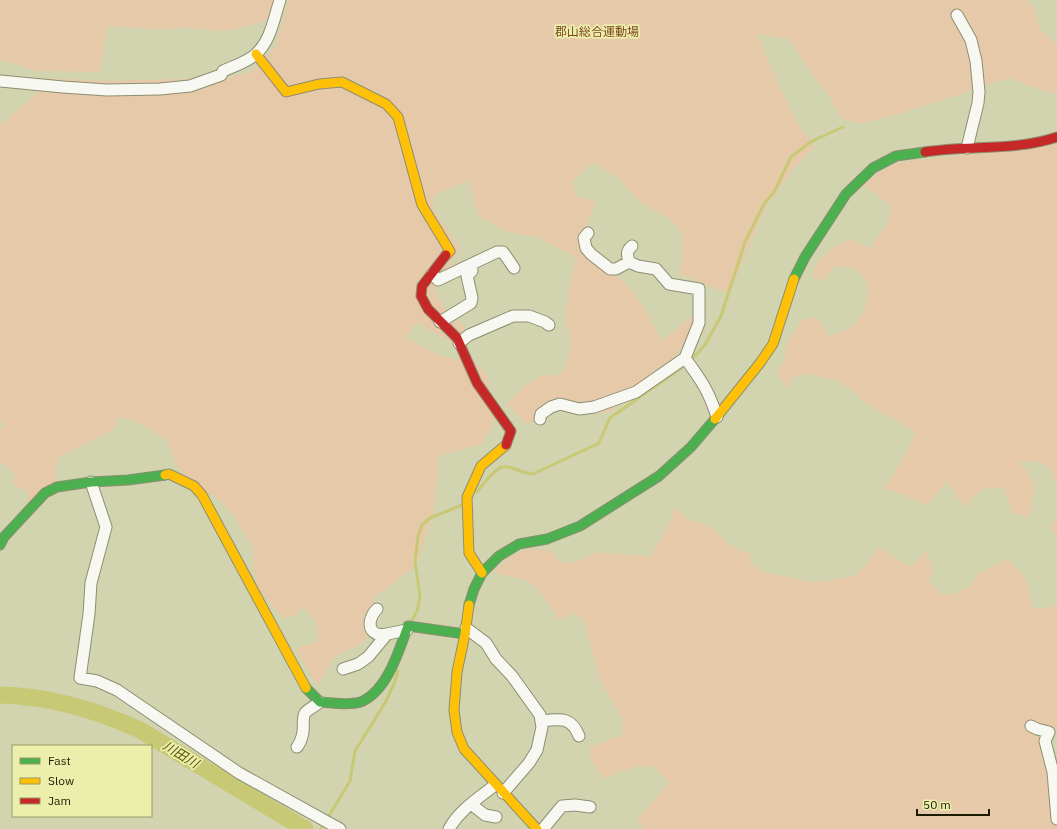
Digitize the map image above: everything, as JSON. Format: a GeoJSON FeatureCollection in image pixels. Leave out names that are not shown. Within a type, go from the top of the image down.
{"type":"FeatureCollection","features":[{"type":"Feature","properties":{"kind":"street"},"geometry":{"type":"LineString","coordinates":[[0,81],[107,90],[160,89],[190,86],[221,75],[223,71],[244,62],[256,54],[268,38],[280,0]]}},
{"type":"Feature","properties":{"kind":"street"},"geometry":{"type":"LineString","coordinates":[[957,15],[971,40],[977,69],[979,92],[978,103],[967,148]]}},
{"type":"Feature","properties":{"kind":"street"},"geometry":{"type":"LineString","coordinates":[[256,54],[286,92],[319,84],[342,82],[386,104],[398,117],[422,205],[450,251],[422,286],[421,296],[428,309],[457,338],[477,383],[511,431],[506,446],[481,466],[467,497],[469,553],[482,573]]}},
{"type":"Feature","properties":{"kind":"street"},"geometry":{"type":"LineString","coordinates":[[537,829],[464,749],[457,732],[454,710],[457,672],[468,609],[474,589],[482,573],[499,556],[519,544],[548,538],[580,526],[659,476],[691,446],[717,417],[760,363],[773,344],[792,284],[805,257],[846,194],[873,168],[896,156],[943,149],[1020,145],[1046,141],[1057,137]]}},
{"type":"Feature","properties":{"kind":"street"},"geometry":{"type":"LineString","coordinates":[[588,233],[584,238],[586,248],[591,254],[610,269],[616,269],[629,262]]}},
{"type":"Feature","properties":{"kind":"street"},"geometry":{"type":"LineString","coordinates":[[629,262],[627,254],[628,250],[632,246]]}},
{"type":"Feature","properties":{"kind":"street"},"geometry":{"type":"LineString","coordinates":[[432,274],[438,280],[497,252],[503,252],[514,268]]}},
{"type":"Feature","properties":{"kind":"street"},"geometry":{"type":"LineString","coordinates":[[540,419],[541,414],[551,406],[560,404],[579,409],[594,408],[636,392],[685,358],[699,323],[699,289],[669,284],[656,269],[638,266],[629,262]]}},
{"type":"Feature","properties":{"kind":"street"},"geometry":{"type":"LineString","coordinates":[[440,322],[471,303],[472,298],[467,276],[472,271]]}},
{"type":"Feature","properties":{"kind":"street"},"geometry":{"type":"LineString","coordinates":[[459,343],[470,335],[513,316],[529,316],[548,325]]}},
{"type":"Feature","properties":{"kind":"street"},"geometry":{"type":"LineString","coordinates":[[685,358],[704,384],[712,399],[717,417]]}},
{"type":"Feature","properties":{"kind":"street"},"geometry":{"type":"LineString","coordinates":[[0,545],[4,537],[45,493],[57,487],[91,482],[128,480],[168,474],[194,486],[202,495],[308,691],[320,702],[342,704],[362,702],[375,694],[385,680],[397,655],[408,626],[465,631],[486,643],[496,660],[512,676],[540,715],[542,727],[537,750],[529,763],[499,789],[471,804],[455,818],[449,829]]}},
{"type":"Feature","properties":{"kind":"street"},"geometry":{"type":"LineString","coordinates":[[91,482],[106,527],[91,584],[90,614],[80,678],[97,682],[116,690],[239,773],[340,829]]}},
{"type":"Feature","properties":{"kind":"street"},"geometry":{"type":"LineString","coordinates":[[377,609],[372,615],[370,622],[372,629],[377,634],[387,634],[407,630]]}},
{"type":"Feature","properties":{"kind":"street"},"geometry":{"type":"LineString","coordinates":[[343,669],[358,664],[368,657],[387,634]]}},
{"type":"Feature","properties":{"kind":"street"},"geometry":{"type":"LineString","coordinates":[[296,747],[300,743],[303,732],[304,715],[307,710],[314,708],[320,702]]}},
{"type":"Feature","properties":{"kind":"street"},"geometry":{"type":"LineString","coordinates":[[541,721],[561,718],[577,728],[579,736]]}},
{"type":"Feature","properties":{"kind":"street"},"geometry":{"type":"LineString","coordinates":[[1031,726],[1037,729],[1053,731]]}},
{"type":"Feature","properties":{"kind":"street"},"geometry":{"type":"LineString","coordinates":[[1053,731],[1045,741],[1055,771],[1057,819]]}},
{"type":"Feature","properties":{"kind":"street"},"geometry":{"type":"LineString","coordinates":[[471,804],[485,815],[496,817]]}},
{"type":"Feature","properties":{"kind":"street"},"geometry":{"type":"LineString","coordinates":[[543,829],[562,806],[575,805],[590,807]]}},
{"type":"Feature","properties":{"kind":"green space"},"geometry":{"type":"Polygon","coordinates":[[[0,0],[284,0],[277,23],[268,19],[242,28],[221,31],[189,28],[159,29],[108,26],[100,72],[35,71],[0,60],[0,0]]]}},
{"type":"Feature","properties":{"kind":"green space","name":"郡山総合運動場"},"geometry":{"type":"Polygon","coordinates":[[[289,0],[1028,0],[1035,10],[1040,30],[1057,44],[1057,95],[1009,78],[899,114],[859,124],[840,117],[830,97],[808,69],[789,39],[757,34],[777,81],[802,131],[814,146],[796,166],[767,205],[729,294],[678,273],[683,255],[683,234],[669,218],[641,203],[616,176],[593,163],[572,181],[576,196],[596,202],[579,244],[630,288],[645,308],[661,341],[707,304],[704,324],[665,367],[634,397],[608,412],[578,412],[560,409],[527,424],[507,404],[525,386],[541,375],[559,375],[566,368],[571,339],[565,317],[569,288],[576,257],[537,237],[503,231],[478,215],[469,180],[433,196],[433,209],[461,248],[434,289],[448,314],[465,326],[470,344],[458,345],[417,322],[406,337],[425,348],[447,357],[460,359],[469,357],[487,374],[490,391],[497,412],[491,429],[481,444],[439,456],[434,511],[416,566],[373,598],[377,617],[377,630],[361,643],[332,659],[318,685],[305,666],[296,648],[318,642],[316,622],[303,607],[295,616],[283,618],[259,590],[254,572],[253,548],[237,520],[219,499],[200,489],[177,467],[167,440],[137,422],[119,416],[113,430],[59,457],[55,475],[54,491],[29,502],[27,492],[12,483],[15,474],[0,462],[0,432],[4,425],[0,420],[0,122],[2,124],[33,97],[44,78],[105,81],[227,78],[251,72],[275,48],[289,0]]]}},
{"type":"Feature","properties":{"kind":"green space"},"geometry":{"type":"Polygon","coordinates":[[[1057,143],[1057,487],[1051,470],[1041,462],[1019,462],[1030,475],[1035,490],[1029,517],[1012,513],[1003,487],[982,489],[964,507],[947,481],[926,506],[905,495],[884,489],[909,448],[916,432],[863,402],[853,390],[838,381],[802,374],[792,378],[790,389],[784,384],[777,373],[785,358],[785,347],[803,319],[815,318],[822,322],[827,336],[839,333],[854,325],[863,312],[867,299],[868,286],[863,276],[858,271],[843,266],[835,266],[823,281],[812,276],[816,265],[825,254],[839,243],[852,240],[870,248],[888,223],[891,206],[864,185],[880,172],[897,163],[1057,143]]]}},
{"type":"Feature","properties":{"kind":"green space"},"geometry":{"type":"Polygon","coordinates":[[[675,508],[691,521],[710,526],[731,546],[751,554],[750,563],[764,573],[809,582],[855,576],[869,562],[879,547],[910,567],[926,551],[933,569],[929,581],[941,594],[955,594],[971,586],[978,574],[1007,559],[1019,570],[1026,581],[1033,609],[1054,607],[1057,604],[1057,729],[1048,751],[1057,829],[645,829],[637,819],[670,782],[651,766],[634,767],[603,778],[590,758],[590,747],[622,735],[623,721],[600,679],[583,618],[573,614],[558,619],[538,588],[525,580],[493,572],[514,555],[532,548],[554,552],[559,563],[580,561],[598,552],[650,557],[664,534],[675,508]]]}},
{"type":"Feature","properties":{"kind":"green space"},"geometry":{"type":"Polygon","coordinates":[[[1057,515],[1057,539],[1051,528],[1057,515]]]}},
{"type":"Feature","properties":{"kind":"waterway"},"geometry":{"type":"LineString","coordinates":[[693,358],[705,345],[721,316],[745,242],[764,204],[774,192],[791,157],[812,141],[843,127]]}},
{"type":"Feature","properties":{"kind":"waterway"},"geometry":{"type":"LineString","coordinates":[[477,492],[490,476],[501,467],[509,467],[533,474],[599,443],[610,418],[684,366]]}},
{"type":"Feature","properties":{"kind":"waterway"},"geometry":{"type":"LineString","coordinates":[[412,620],[417,611],[420,596],[415,561],[418,536],[422,525],[430,518],[462,505]]}},
{"type":"Feature","properties":{"kind":"waterway"},"geometry":{"type":"LineString","coordinates":[[327,819],[350,781],[355,751],[385,703],[398,671]]}},
{"type":"Feature","properties":{"kind":"waterway","name":"川田川"},"geometry":{"type":"LineString","coordinates":[[0,695],[36,698],[72,705],[106,716],[140,730],[305,829]]}},
{"type":"Feature","properties":{"kind":"waterway"},"geometry":{"type":"LineString","coordinates":[[321,829],[324,823]]}},
{"type":"Feature","properties":{"kind":"traffic: fast"},"geometry":{"type":"LineString","coordinates":[[794,279],[805,257],[846,194],[873,168],[896,156],[925,152]]}},
{"type":"Feature","properties":{"kind":"traffic: fast"},"geometry":{"type":"LineString","coordinates":[[469,605],[474,589],[482,573],[499,556],[519,544],[547,539],[580,526],[659,476],[691,447],[715,419]]}},
{"type":"Feature","properties":{"kind":"traffic: fast"},"geometry":{"type":"LineString","coordinates":[[0,545],[4,537],[45,493],[57,487],[91,482],[128,480],[165,475]]}},
{"type":"Feature","properties":{"kind":"traffic: fast"},"geometry":{"type":"LineString","coordinates":[[306,688],[320,702],[348,704],[358,703],[372,695],[386,678],[392,668],[408,626],[465,634]]}},
{"type":"Feature","properties":{"kind":"traffic: slow"},"geometry":{"type":"LineString","coordinates":[[256,54],[286,92],[319,84],[342,82],[386,104],[398,117],[422,205],[450,251],[446,255]]}},
{"type":"Feature","properties":{"kind":"traffic: slow"},"geometry":{"type":"LineString","coordinates":[[715,419],[760,363],[773,344],[794,279]]}},
{"type":"Feature","properties":{"kind":"traffic: slow"},"geometry":{"type":"LineString","coordinates":[[482,573],[469,553],[467,497],[481,466],[506,445]]}},
{"type":"Feature","properties":{"kind":"traffic: slow"},"geometry":{"type":"LineString","coordinates":[[165,475],[169,474],[194,486],[202,495],[306,688]]}},
{"type":"Feature","properties":{"kind":"traffic: slow"},"geometry":{"type":"LineString","coordinates":[[469,605],[457,672],[454,710],[457,732],[464,749],[537,829]]}},
{"type":"Feature","properties":{"kind":"traffic: jam"},"geometry":{"type":"LineString","coordinates":[[925,152],[1009,146],[1057,137]]}},
{"type":"Feature","properties":{"kind":"traffic: jam"},"geometry":{"type":"LineString","coordinates":[[446,255],[422,286],[421,296],[428,309],[457,338],[477,383],[511,431],[506,445]]}}]}
